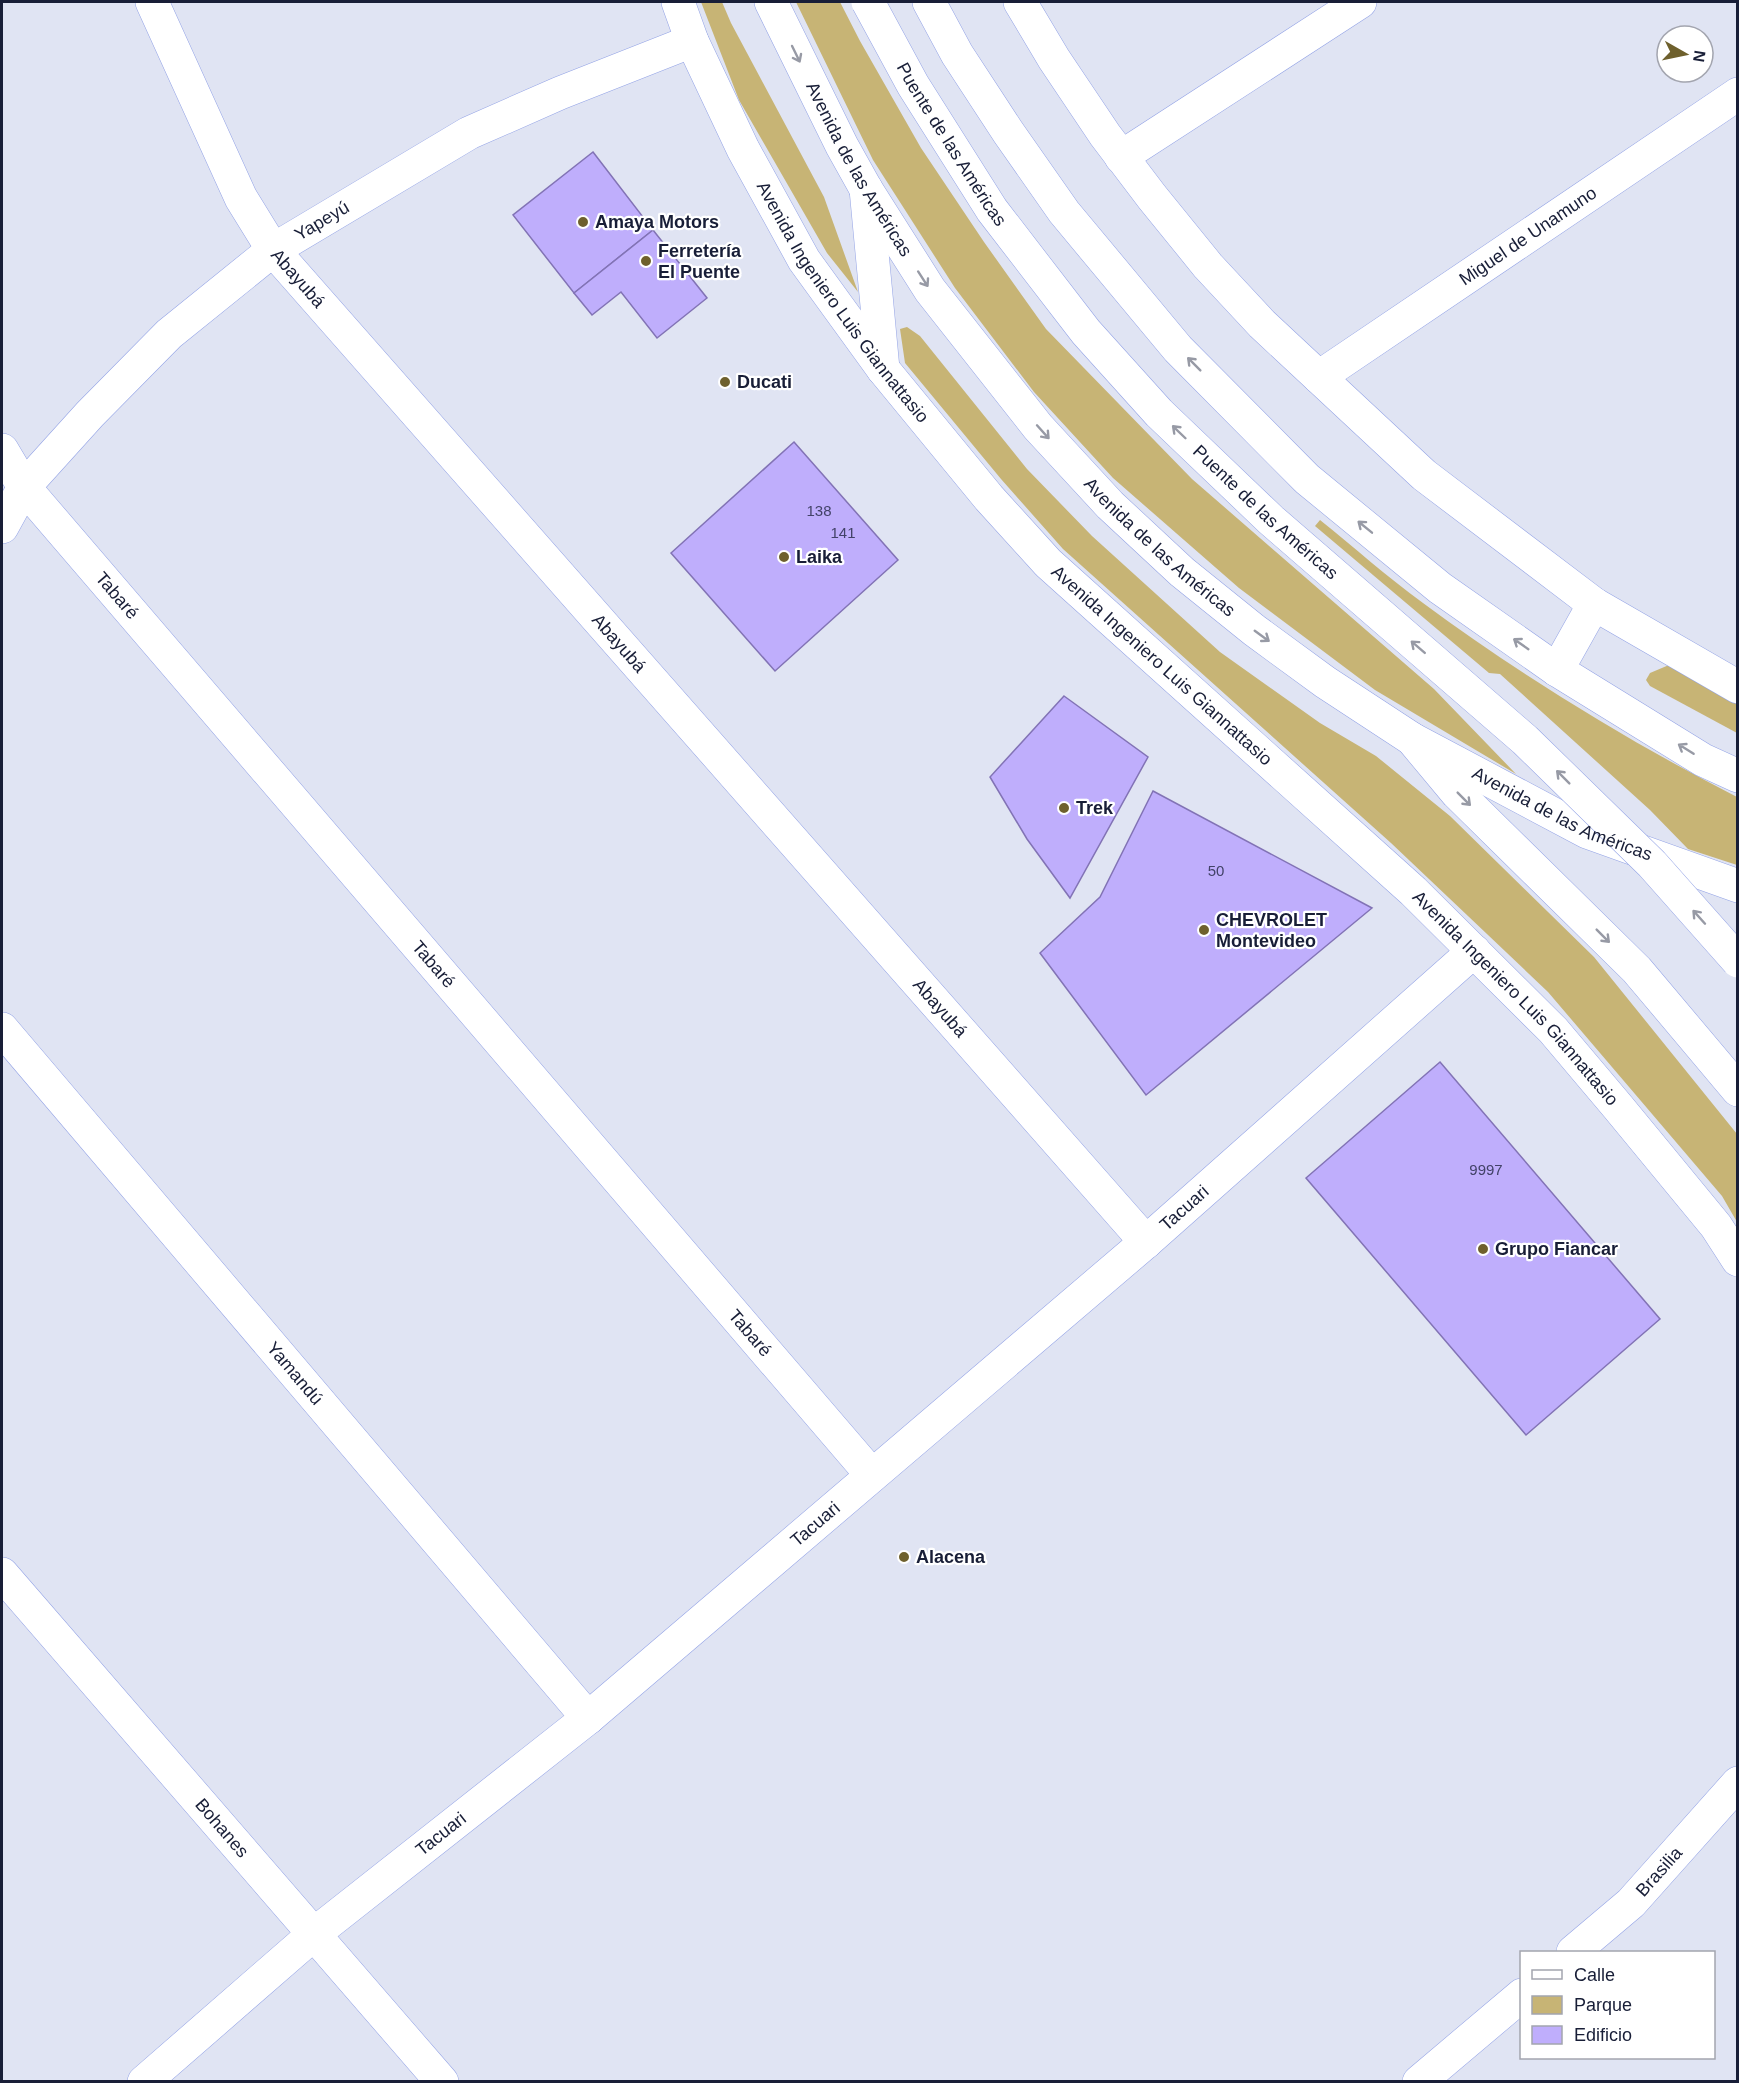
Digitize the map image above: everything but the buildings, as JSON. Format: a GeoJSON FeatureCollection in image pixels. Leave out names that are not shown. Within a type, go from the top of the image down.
{"type":"FeatureCollection","features":[{"type":"Feature","properties":{"kind":"main road","name":"Abayubá"},"geometry":{"type":"LineString","coordinates":[[152,2],[241,198],[273,250],[1146,1242]]}},
{"type":"Feature","properties":{"kind":"main road","name":"Avenida Ingeniero Luis Giannattasio"},"geometry":{"type":"LineString","coordinates":[[678,2],[692,41],[743,149],[804,260],[883,369],[989,498],[1048,563],[1413,891],[1553,1030],[1716,1226],[1737,1260]]}},
{"type":"Feature","properties":{"kind":"main road","name":"Avenida de las Américas"},"geometry":{"type":"LineString","coordinates":[[771,2],[842,146],[866,189],[930,290],[1038,427],[1110,505],[1182,572],[1254,630],[1325,682],[1412,739],[1587,832],[1737,886]]}},
{"type":"Feature","properties":{"kind":"main road","name":"Puente de las Américas"},"geometry":{"type":"LineString","coordinates":[[868,2],[913,85],[992,210],[1086,333],[1159,413],[1271,520],[1525,740],[1652,864],[1737,961]]}},
{"type":"Feature","properties":{"kind":"main road"},"geometry":{"type":"LineString","coordinates":[[929,2],[957,54],[1052,194],[1178,349],[1307,479],[1440,588],[1557,669],[1703,759],[1737,776]]}},
{"type":"Feature","properties":{"kind":"main road"},"geometry":{"type":"LineString","coordinates":[[1020,2],[1054,59],[1121,157],[1208,267],[1262,324],[1424,475],[1593,604],[1737,687]]}},
{"type":"Feature","properties":{"kind":"main road"},"geometry":{"type":"LineString","coordinates":[[1121,157],[1360,2]]}},
{"type":"Feature","properties":{"kind":"main road","name":"Yapeyú"},"geometry":{"type":"LineString","coordinates":[[2,526],[24,487],[90,414],[169,334],[273,250],[469,133],[560,93],[692,41]]}},
{"type":"Feature","properties":{"kind":"main road","name":"Miguel de Unamuno"},"geometry":{"type":"LineString","coordinates":[[1319,377],[1737,94]]}},
{"type":"Feature","properties":{"kind":"main road"},"geometry":{"type":"LineString","coordinates":[[866,189],[883,369]]}},
{"type":"Feature","properties":{"kind":"main road","name":"Tabaré"},"geometry":{"type":"LineString","coordinates":[[2,450],[24,487],[871,1474]]}},
{"type":"Feature","properties":{"kind":"main road"},"geometry":{"type":"LineString","coordinates":[[1557,669],[1593,604]]}},
{"type":"Feature","properties":{"kind":"main road"},"geometry":{"type":"LineString","coordinates":[[1412,739],[1457,793],[1637,970],[1737,1090]]}},
{"type":"Feature","properties":{"kind":"main road","name":"Tacuari"},"geometry":{"type":"LineString","coordinates":[[144,2082],[314,1934],[588,1718],[871,1474],[1146,1242],[1474,951]]}},
{"type":"Feature","properties":{"kind":"main road","name":"Yamandú"},"geometry":{"type":"LineString","coordinates":[[2,1029],[588,1718]]}},
{"type":"Feature","properties":{"kind":"main road","name":"Bohanes"},"geometry":{"type":"LineString","coordinates":[[2,1574],[442,2082]]}},
{"type":"Feature","properties":{"kind":"main road","name":"Brasilia"},"geometry":{"type":"LineString","coordinates":[[1575,1951],[1631,1903],[1737,1783]]}},
{"type":"Feature","properties":{"kind":"main road"},"geometry":{"type":"LineString","coordinates":[[1419,2082],[1520,1996]]}},
{"type":"Feature","properties":{"kind":"green space"},"geometry":{"type":"Polygon","coordinates":[[[701,2],[722,2],[824,197],[858,292],[827,253],[739,100],[701,2]]]}},
{"type":"Feature","properties":{"kind":"green space"},"geometry":{"type":"Polygon","coordinates":[[[796,2],[840,2],[921,148],[1046,329],[1192,479],[1434,689],[1516,774],[1375,690],[1239,588],[1113,478],[1034,392],[955,288],[873,160],[796,2]]]}},
{"type":"Feature","properties":{"kind":"green space"},"geometry":{"type":"Polygon","coordinates":[[[907,327],[920,336],[1027,469],[1092,536],[1220,652],[1320,723],[1376,756],[1450,816],[1594,957],[1737,1134],[1737,1222],[1722,1196],[1548,992],[1391,843],[1063,549],[1001,479],[905,363],[900,329],[907,327]]]}},
{"type":"Feature","properties":{"kind":"green space"},"geometry":{"type":"Polygon","coordinates":[[[1320,520],[1410,593],[1537,682],[1656,753],[1737,797],[1737,865],[1688,849],[1650,810],[1500,674],[1489,673],[1315,526],[1320,520]]]}},
{"type":"Feature","properties":{"kind":"green space"},"geometry":{"type":"Polygon","coordinates":[[[1669,665],[1737,704],[1737,733],[1650,686],[1646,680],[1650,673],[1669,665]]]}},
{"type":"Feature","properties":{"kind":"place","name":"Amaya Motors"},"geometry":{"type":"Point","coordinates":[583,222]}},
{"type":"Feature","properties":{"kind":"place","name":"Ferretería El Puente"},"geometry":{"type":"Point","coordinates":[646,261]}},
{"type":"Feature","properties":{"kind":"place","name":"Ducati"},"geometry":{"type":"Point","coordinates":[725,382]}},
{"type":"Feature","properties":{"kind":"place","name":"Laika"},"geometry":{"type":"Point","coordinates":[784,557]}},
{"type":"Feature","properties":{"kind":"place","name":"Trek"},"geometry":{"type":"Point","coordinates":[1064,808]}},
{"type":"Feature","properties":{"kind":"place","name":"CHEVROLET Montevideo"},"geometry":{"type":"Point","coordinates":[1204,930]}},
{"type":"Feature","properties":{"kind":"place","name":"Grupo Fiancar"},"geometry":{"type":"Point","coordinates":[1483,1249]}},
{"type":"Feature","properties":{"kind":"place","name":"Alacena"},"geometry":{"type":"Point","coordinates":[904,1557]}}]}
